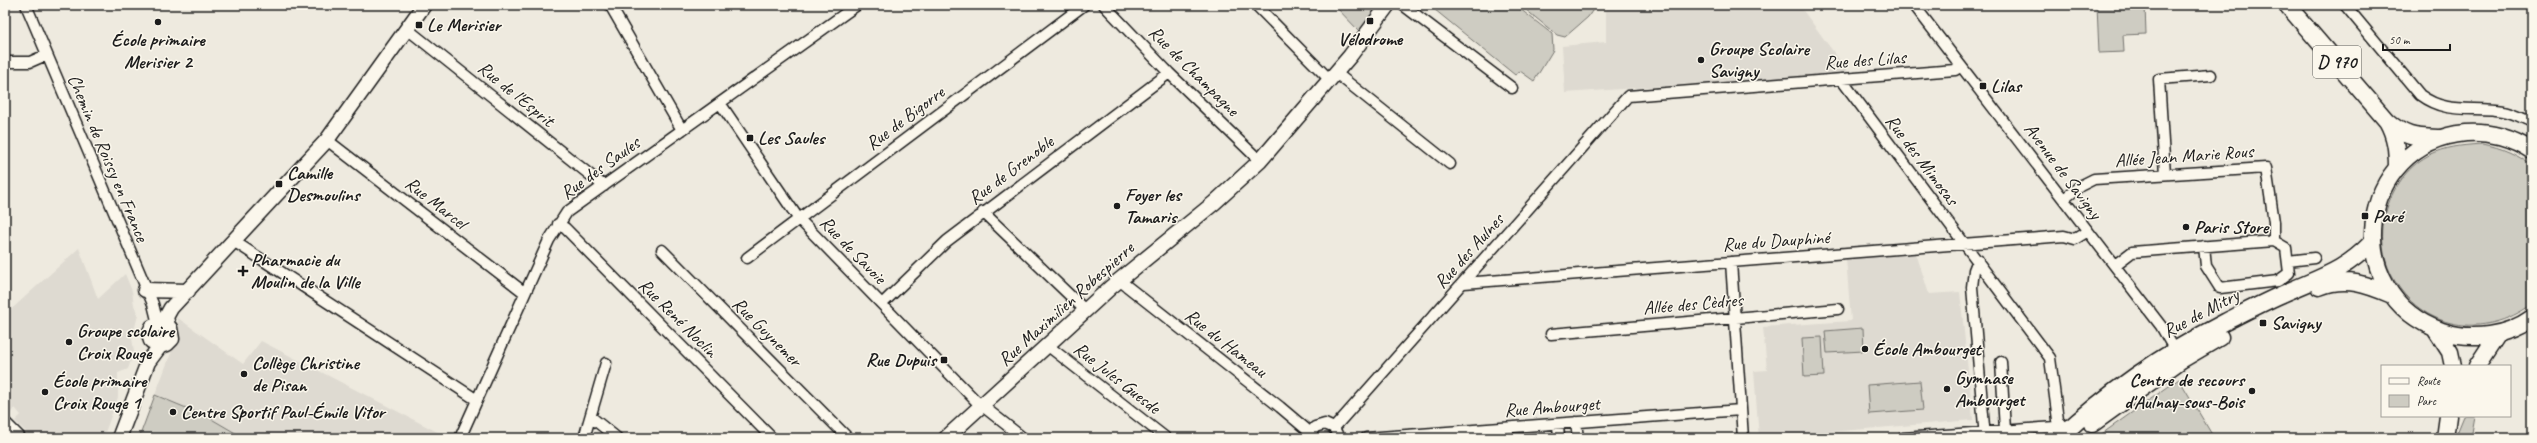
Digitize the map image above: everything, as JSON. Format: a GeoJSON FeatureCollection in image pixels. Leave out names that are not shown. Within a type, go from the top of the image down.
{"type":"FeatureCollection","features":[{"type":"Feature","properties":{"kind":"main road","name":"D 970"},"geometry":{"type":"LineString","coordinates":[[2287,5],[2386,120],[2397,130],[2410,136],[2443,138]]}},
{"type":"Feature","properties":{"kind":"main road","name":"D 970"},"geometry":{"type":"LineString","coordinates":[[2386,120],[2394,133],[2397,168]]}},
{"type":"Feature","properties":{"kind":"main road"},"geometry":{"type":"LineString","coordinates":[[2532,151],[2517,142],[2488,134],[2457,134],[2443,138],[2418,150],[2397,168],[2380,195],[2372,226],[2372,242],[2377,267],[2392,295],[2404,309],[2435,329],[2466,336],[2498,334],[2513,329],[2532,318]]}},
{"type":"Feature","properties":{"kind":"main road","name":"Rue de Mitry"},"geometry":{"type":"LineString","coordinates":[[2066,435],[2178,355],[2280,295],[2339,270],[2358,257],[2372,242]]}},
{"type":"Feature","properties":{"kind":"main road","name":"Rue de Mitry"},"geometry":{"type":"LineString","coordinates":[[2178,355],[2225,334],[2321,286],[2336,282],[2356,282],[2392,295]]}},
{"type":"Feature","properties":{"kind":"main road"},"geometry":{"type":"LineString","coordinates":[[2435,329],[2450,352],[2453,365]]}},
{"type":"Feature","properties":{"kind":"main road"},"geometry":{"type":"LineString","coordinates":[[2478,365],[2498,334]]}},
{"type":"Feature","properties":{"kind":"main road"},"geometry":{"type":"LineString","coordinates":[[2445,436],[2448,417]]}},
{"type":"Feature","properties":{"kind":"main road"},"geometry":{"type":"LineString","coordinates":[[2445,436],[2454,417]]}},
{"type":"Feature","properties":{"kind":"street","name":"Chemin de Roissy en France"},"geometry":{"type":"LineString","coordinates":[[26,5],[145,290],[163,325]]}},
{"type":"Feature","properties":{"kind":"street"},"geometry":{"type":"LineString","coordinates":[[119,438],[156,344],[150,331],[163,325],[166,318],[188,291],[235,242],[327,140],[406,28],[420,10],[431,5]]}},
{"type":"Feature","properties":{"kind":"street"},"geometry":{"type":"LineString","coordinates":[[610,5],[682,130]]}},
{"type":"Feature","properties":{"kind":"street","name":"Rue des Saules"},"geometry":{"type":"LineString","coordinates":[[460,438],[525,293],[558,224],[577,203],[604,186],[857,5]]}},
{"type":"Feature","properties":{"kind":"street","name":"Rue de Bigorre"},"geometry":{"type":"LineString","coordinates":[[747,258],[798,218],[1084,5]]}},
{"type":"Feature","properties":{"kind":"street","name":"Rue de Champagne"},"geometry":{"type":"LineString","coordinates":[[1104,5],[1169,73],[1260,161]]}},
{"type":"Feature","properties":{"kind":"street"},"geometry":{"type":"LineString","coordinates":[[1256,5],[1333,76],[1450,164]]}},
{"type":"Feature","properties":{"kind":"street","name":"Rue Maximilien Robespierre"},"geometry":{"type":"LineString","coordinates":[[946,438],[1119,280],[1214,203],[1260,161],[1333,76],[1388,5]]}},
{"type":"Feature","properties":{"kind":"street"},"geometry":{"type":"LineString","coordinates":[[1403,5],[1512,88]]}},
{"type":"Feature","properties":{"kind":"street","name":"Avenue de Savigny"},"geometry":{"type":"LineString","coordinates":[[1914,5],[2115,265],[2161,326],[2178,355]]}},
{"type":"Feature","properties":{"kind":"street"},"geometry":{"type":"LineString","coordinates":[[2345,5],[2420,95],[2427,100],[2447,109],[2504,111],[2532,122]]}},
{"type":"Feature","properties":{"kind":"street","name":"Rue de l'Esprit"},"geometry":{"type":"LineString","coordinates":[[406,28],[604,186]]}},
{"type":"Feature","properties":{"kind":"street"},"geometry":{"type":"LineString","coordinates":[[5,62],[30,62],[46,55]]}},
{"type":"Feature","properties":{"kind":"street","name":"Rue des Lilas"},"geometry":{"type":"LineString","coordinates":[[1628,96],[1955,70],[1961,66]]}},
{"type":"Feature","properties":{"kind":"street","name":"Rue de Grenoble"},"geometry":{"type":"LineString","coordinates":[[882,304],[947,241],[983,212],[1169,73]]}},
{"type":"Feature","properties":{"kind":"street"},"geometry":{"type":"LineString","coordinates":[[2165,174],[2159,79],[2211,75]]}},
{"type":"Feature","properties":{"kind":"street","name":"Rue des Mimosas"},"geometry":{"type":"LineString","coordinates":[[1841,79],[2050,358],[2058,420],[2066,435]]}},
{"type":"Feature","properties":{"kind":"street","name":"Rue des Aulnes"},"geometry":{"type":"LineString","coordinates":[[1334,428],[1628,96]]}},
{"type":"Feature","properties":{"kind":"street","name":"Rue de Savoie"},"geometry":{"type":"LineString","coordinates":[[720,103],[798,218],[981,405],[1023,438]]}},
{"type":"Feature","properties":{"kind":"street","name":"Rue Marcel"},"geometry":{"type":"LineString","coordinates":[[327,140],[525,293]]}},
{"type":"Feature","properties":{"kind":"street","name":"Allée Jean Marie Rous"},"geometry":{"type":"LineString","coordinates":[[2064,199],[2080,186],[2094,180],[2266,168],[2274,222],[2274,241]]}},
{"type":"Feature","properties":{"kind":"street"},"geometry":{"type":"LineString","coordinates":[[983,212],[1085,310]]}},
{"type":"Feature","properties":{"kind":"street","name":"Rue René Noclin"},"geometry":{"type":"LineString","coordinates":[[558,224],[571,234],[772,438]]}},
{"type":"Feature","properties":{"kind":"street","name":"Rue du Dauphiné"},"geometry":{"type":"LineString","coordinates":[[1464,283],[2064,236],[2076,239],[2088,231]]}},
{"type":"Feature","properties":{"kind":"street"},"geometry":{"type":"LineString","coordinates":[[2115,265],[2132,252],[2204,246],[2274,241],[2286,248],[2289,273],[2278,281],[2220,288],[2206,266],[2204,246]]}},
{"type":"Feature","properties":{"kind":"street"},"geometry":{"type":"LineString","coordinates":[[235,242],[477,400]]}},
{"type":"Feature","properties":{"kind":"street","name":"Rue Guynemer"},"geometry":{"type":"LineString","coordinates":[[662,250],[848,438]]}},
{"type":"Feature","properties":{"kind":"street"},"geometry":{"type":"LineString","coordinates":[[2288,261],[2314,258]]}},
{"type":"Feature","properties":{"kind":"street"},"geometry":{"type":"LineString","coordinates":[[1978,260],[1974,270],[1972,287],[1985,435]]}},
{"type":"Feature","properties":{"kind":"street"},"geometry":{"type":"LineString","coordinates":[[1731,262],[1743,438]]}},
{"type":"Feature","properties":{"kind":"street","name":"Rue du Hameau"},"geometry":{"type":"LineString","coordinates":[[1119,280],[1280,407],[1306,429],[1309,436]]}},
{"type":"Feature","properties":{"kind":"street"},"geometry":{"type":"LineString","coordinates":[[145,290],[188,291]]}},
{"type":"Feature","properties":{"kind":"street","name":"Allée des Cèdres"},"geometry":{"type":"LineString","coordinates":[[1551,334],[1838,309]]}},
{"type":"Feature","properties":{"kind":"street"},"geometry":{"type":"LineString","coordinates":[[156,344],[167,344],[172,339],[172,332],[163,325]]}},
{"type":"Feature","properties":{"kind":"street"},"geometry":{"type":"LineString","coordinates":[[109,438],[156,344]]}},
{"type":"Feature","properties":{"kind":"street","name":"Rue Jules Guesde"},"geometry":{"type":"LineString","coordinates":[[1048,345],[1166,438]]}},
{"type":"Feature","properties":{"kind":"street"},"geometry":{"type":"LineString","coordinates":[[2001,362],[2005,430]]}},
{"type":"Feature","properties":{"kind":"street"},"geometry":{"type":"LineString","coordinates":[[584,438],[606,364]]}},
{"type":"Feature","properties":{"kind":"street","name":"Rue Ambourget"},"geometry":{"type":"LineString","coordinates":[[1366,438],[1741,410]]}},
{"type":"Feature","properties":{"kind":"street"},"geometry":{"type":"LineString","coordinates":[[591,417],[617,438]]}},
{"type":"Feature","properties":{"kind":"street"},"geometry":{"type":"LineString","coordinates":[[1576,422],[1578,438]]}},
{"type":"Feature","properties":{"kind":"street"},"geometry":{"type":"LineString","coordinates":[[1558,424],[1559,438]]}},
{"type":"Feature","properties":{"kind":"street"},"geometry":{"type":"LineString","coordinates":[[5,425],[18,438]]}},
{"type":"Feature","properties":{"kind":"street"},"geometry":{"type":"LineString","coordinates":[[1309,436],[1320,425],[1334,428],[1339,438]]}},
{"type":"Feature","properties":{"kind":"street"},"geometry":{"type":"LineString","coordinates":[[1903,438],[1985,435],[2005,430],[2056,428],[2066,435]]}},
{"type":"Feature","properties":{"kind":"shaded area","name":"Groupe Scolaire Savigny"},"geometry":{"type":"Polygon","coordinates":[[[1606,5],[1799,5],[1849,73],[1565,93],[1562,46],[1606,42],[1606,5]]]}},
{"type":"Feature","properties":{"kind":"shaded area","name":"Groupe scolaire Croix Rouge"},"geometry":{"type":"Polygon","coordinates":[[[79,248],[98,299],[125,274],[132,291],[134,305],[138,315],[135,327],[131,331],[134,352],[128,369],[118,373],[118,397],[103,438],[32,438],[15,421],[21,415],[15,408],[8,415],[5,412],[5,315],[79,248]]]}},
{"type":"Feature","properties":{"kind":"shaded area","name":"École Ambourget"},"geometry":{"type":"Polygon","coordinates":[[[1916,253],[1929,294],[1960,292],[1973,420],[1759,438],[1754,371],[1767,370],[1763,327],[1851,321],[1846,258],[1916,253]]]}},
{"type":"Feature","properties":{"kind":"shaded area","name":"Collège Christine de Pisan"},"geometry":{"type":"Polygon","coordinates":[[[178,318],[243,364],[261,341],[449,438],[244,438],[208,417],[155,395],[173,348],[179,338],[178,318]]]}},
{"type":"Feature","properties":{"kind":"green space"},"geometry":{"type":"Polygon","coordinates":[[[1334,5],[1379,5],[1360,32],[1334,5]]]}},
{"type":"Feature","properties":{"kind":"green space"},"geometry":{"type":"Polygon","coordinates":[[[1429,5],[1515,5],[1552,34],[1553,50],[1534,81],[1520,71],[1515,75],[1429,5]]]}},
{"type":"Feature","properties":{"kind":"green space"},"geometry":{"type":"Polygon","coordinates":[[[1520,5],[1596,5],[1588,17],[1565,37],[1557,35],[1520,5]]]}},
{"type":"Feature","properties":{"kind":"green space"},"geometry":{"type":"Polygon","coordinates":[[[2097,5],[2145,5],[2146,34],[2123,35],[2124,52],[2099,53],[2097,5]]]}},
{"type":"Feature","properties":{"kind":"green space"},"geometry":{"type":"Polygon","coordinates":[[[2483,144],[2497,147],[2509,152],[2532,166],[2532,304],[2513,315],[2494,322],[2474,325],[2455,324],[2436,318],[2419,308],[2404,294],[2392,276],[2385,259],[2383,241],[2384,223],[2388,205],[2396,188],[2406,173],[2420,161],[2447,148],[2483,144]]]}},
{"type":"Feature","properties":{"kind":"green space"},"geometry":{"type":"Polygon","coordinates":[[[1863,328],[1864,351],[1827,353],[1825,331],[1863,328]]]}},
{"type":"Feature","properties":{"kind":"green space"},"geometry":{"type":"Polygon","coordinates":[[[1822,337],[1824,376],[1804,377],[1802,338],[1822,337]]]}},
{"type":"Feature","properties":{"kind":"green space"},"geometry":{"type":"Polygon","coordinates":[[[2179,379],[2214,438],[2096,438],[2179,379]]]}},
{"type":"Feature","properties":{"kind":"green space"},"geometry":{"type":"Polygon","coordinates":[[[1920,381],[1923,410],[1869,414],[1867,385],[1920,381]]]}},
{"type":"Feature","properties":{"kind":"green space","name":"Centre Sportif Paul-Émile Vitor"},"geometry":{"type":"Polygon","coordinates":[[[155,395],[208,417],[244,438],[139,438],[155,395]]]}},
{"type":"Feature","properties":{"kind":"green space"},"geometry":{"type":"Polygon","coordinates":[[[2464,417],[2475,417],[2471,438],[2455,438],[2464,417]]]}},
{"type":"Feature","properties":{"kind":"place","name":"Vélodrome"},"geometry":{"type":"Point","coordinates":[1370,21]}},
{"type":"Feature","properties":{"kind":"place","name":"École primaire Merisier 2"},"geometry":{"type":"Point","coordinates":[158,22]}},
{"type":"Feature","properties":{"kind":"place","name":"Le Merisier"},"geometry":{"type":"Point","coordinates":[419,25]}},
{"type":"Feature","properties":{"kind":"place","name":"Groupe Scolaire Savigny"},"geometry":{"type":"Point","coordinates":[1701,60]}},
{"type":"Feature","properties":{"kind":"place","name":"Lilas"},"geometry":{"type":"Point","coordinates":[1983,86]}},
{"type":"Feature","properties":{"kind":"place","name":"Les Saules"},"geometry":{"type":"Point","coordinates":[750,138]}},
{"type":"Feature","properties":{"kind":"place","name":"Camille Desmoulins"},"geometry":{"type":"Point","coordinates":[279,184]}},
{"type":"Feature","properties":{"kind":"place","name":"Foyer les Tamaris"},"geometry":{"type":"Point","coordinates":[1117,206]}},
{"type":"Feature","properties":{"kind":"place","name":"Paré"},"geometry":{"type":"Point","coordinates":[2365,216]}},
{"type":"Feature","properties":{"kind":"place","name":"Paris Store"},"geometry":{"type":"Point","coordinates":[2186,227]}},
{"type":"Feature","properties":{"kind":"place","name":"Pharmacie du Moulin de la Ville"},"geometry":{"type":"Point","coordinates":[243,271]}},
{"type":"Feature","properties":{"kind":"place","name":"Savigny"},"geometry":{"type":"Point","coordinates":[2263,323]}},
{"type":"Feature","properties":{"kind":"place","name":"Groupe scolaire Croix Rouge"},"geometry":{"type":"Point","coordinates":[69,342]}},
{"type":"Feature","properties":{"kind":"place","name":"École Ambourget"},"geometry":{"type":"Point","coordinates":[1865,349]}},
{"type":"Feature","properties":{"kind":"place","name":"Rue Dupuis"},"geometry":{"type":"Point","coordinates":[944,360]}},
{"type":"Feature","properties":{"kind":"place","name":"Collège Christine de Pisan"},"geometry":{"type":"Point","coordinates":[244,374]}},
{"type":"Feature","properties":{"kind":"place","name":"Gymnase Ambourget"},"geometry":{"type":"Point","coordinates":[1947,389]}},
{"type":"Feature","properties":{"kind":"place","name":"Centre de secours d'Aulnay-sous-Bois"},"geometry":{"type":"Point","coordinates":[2252,391]}},
{"type":"Feature","properties":{"kind":"place","name":"École primaire Croix Rouge 1"},"geometry":{"type":"Point","coordinates":[45,392]}},
{"type":"Feature","properties":{"kind":"place","name":"Centre Sportif Paul-Émile Vitor"},"geometry":{"type":"Point","coordinates":[173,412]}}]}
